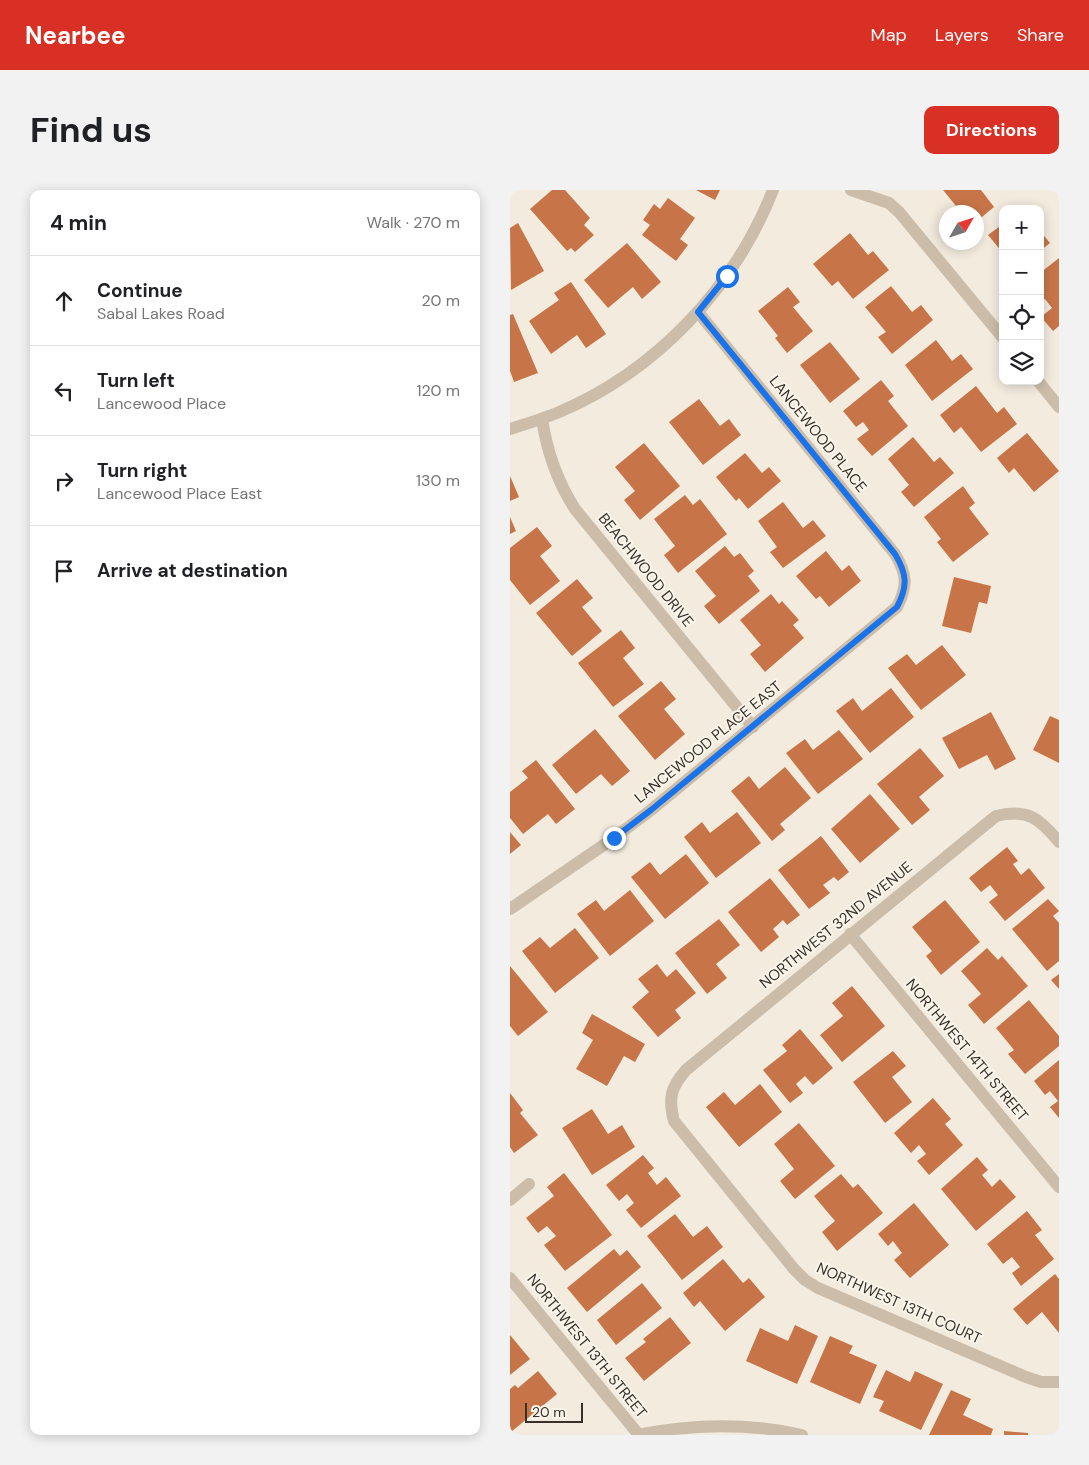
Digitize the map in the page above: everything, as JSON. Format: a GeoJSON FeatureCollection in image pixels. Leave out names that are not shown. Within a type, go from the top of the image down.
{"type":"FeatureCollection","features":[{"type":"Feature","properties":{"kind":"street"},"geometry":{"type":"LineString","coordinates":[[510,429],[542,419],[586,399],[627,375],[664,345],[698,312],[727,276],[752,235],[773,190]]}},
{"type":"Feature","properties":{"kind":"street"},"geometry":{"type":"LineString","coordinates":[[851,190],[889,203],[899,212],[999,333]]}},
{"type":"Feature","properties":{"kind":"street","name":"LANCEWOOD PLACE"},"geometry":{"type":"LineString","coordinates":[[698,312],[895,554],[902,567],[905,581]]}},
{"type":"Feature","properties":{"kind":"street"},"geometry":{"type":"LineString","coordinates":[[1041,385],[1059,407]]}},
{"type":"Feature","properties":{"kind":"street","name":"BEACHWOOD DRIVE"},"geometry":{"type":"LineString","coordinates":[[542,419],[545,441],[554,469],[575,509],[752,727]]}},
{"type":"Feature","properties":{"kind":"street","name":"LANCEWOOD PLACE EAST"},"geometry":{"type":"LineString","coordinates":[[510,909],[621,833],[897,607],[903,595],[905,581]]}},
{"type":"Feature","properties":{"kind":"street","name":"NORTHWEST 32ND AVENUE"},"geometry":{"type":"LineString","coordinates":[[671,1093],[677,1080],[686,1070],[996,816],[1010,812],[1024,813],[1037,819],[1059,842]]}},
{"type":"Feature","properties":{"kind":"street","name":"NORTHWEST 14TH STREET"},"geometry":{"type":"LineString","coordinates":[[850,934],[1059,1187]]}},
{"type":"Feature","properties":{"kind":"street","name":"NORTHWEST 13TH COURT"},"geometry":{"type":"LineString","coordinates":[[671,1093],[670,1107],[674,1121],[805,1280],[818,1288],[1026,1378],[1041,1382],[1059,1382]]}},
{"type":"Feature","properties":{"kind":"street"},"geometry":{"type":"LineString","coordinates":[[510,1200],[530,1184]]}},
{"type":"Feature","properties":{"kind":"street","name":"NORTHWEST 13TH STREET"},"geometry":{"type":"LineString","coordinates":[[510,1278],[638,1435]]}},
{"type":"Feature","properties":{"kind":"street"},"geometry":{"type":"LineString","coordinates":[[638,1435],[692,1427],[741,1427],[802,1435]]}},
{"type":"Feature","properties":{"kind":"building"},"geometry":{"type":"Polygon","coordinates":[[[552,190],[565,190],[590,218],[584,225],[594,235],[575,252],[571,248],[567,251],[530,209],[552,190]]]}},
{"type":"Feature","properties":{"kind":"building"},"geometry":{"type":"Polygon","coordinates":[[[696,190],[720,190],[715,200],[696,190]]]}},
{"type":"Feature","properties":{"kind":"building"},"geometry":{"type":"Polygon","coordinates":[[[943,190],[981,190],[994,207],[984,215],[984,205],[955,205],[943,190]]]}},
{"type":"Feature","properties":{"kind":"building"},"geometry":{"type":"Polygon","coordinates":[[[668,198],[695,218],[680,239],[688,245],[676,261],[642,235],[650,225],[643,220],[654,204],[660,209],[668,198]]]}},
{"type":"Feature","properties":{"kind":"building"},"geometry":{"type":"Polygon","coordinates":[[[518,223],[544,271],[511,290],[510,228],[518,223]]]}},
{"type":"Feature","properties":{"kind":"building"},"geometry":{"type":"Polygon","coordinates":[[[999,227],[999,248],[988,235],[999,227]]]}},
{"type":"Feature","properties":{"kind":"building"},"geometry":{"type":"Polygon","coordinates":[[[850,233],[868,255],[873,251],[889,270],[853,299],[838,281],[832,286],[813,264],[850,233]]]}},
{"type":"Feature","properties":{"kind":"building"},"geometry":{"type":"Polygon","coordinates":[[[1044,236],[1050,243],[1044,248],[1044,236]]]}},
{"type":"Feature","properties":{"kind":"building"},"geometry":{"type":"Polygon","coordinates":[[[627,243],[661,282],[642,299],[633,287],[608,308],[584,280],[627,243]]]}},
{"type":"Feature","properties":{"kind":"building"},"geometry":{"type":"Polygon","coordinates":[[[1059,258],[1059,326],[1053,331],[1044,320],[1044,315],[1052,308],[1044,300],[1044,270],[1059,258]]]}},
{"type":"Feature","properties":{"kind":"building"},"geometry":{"type":"Polygon","coordinates":[[[571,282],[606,334],[586,348],[577,335],[551,354],[529,321],[559,300],[554,293],[571,282]]]}},
{"type":"Feature","properties":{"kind":"building"},"geometry":{"type":"Polygon","coordinates":[[[891,286],[912,312],[921,305],[933,320],[892,354],[878,337],[886,332],[865,307],[891,286]]]}},
{"type":"Feature","properties":{"kind":"building"},"geometry":{"type":"Polygon","coordinates":[[[788,287],[800,302],[793,307],[813,331],[787,353],[775,338],[778,336],[758,311],[788,287]]]}},
{"type":"Feature","properties":{"kind":"building"},"geometry":{"type":"Polygon","coordinates":[[[513,314],[538,373],[514,382],[510,371],[510,315],[513,314]]]}},
{"type":"Feature","properties":{"kind":"building"},"geometry":{"type":"Polygon","coordinates":[[[936,340],[952,361],[961,354],[973,369],[932,401],[905,365],[936,340]]]}},
{"type":"Feature","properties":{"kind":"building"},"geometry":{"type":"Polygon","coordinates":[[[830,342],[860,379],[830,403],[800,365],[830,342]]]}},
{"type":"Feature","properties":{"kind":"building"},"geometry":{"type":"Polygon","coordinates":[[[881,380],[894,396],[888,401],[908,426],[872,456],[857,439],[869,430],[863,422],[856,427],[843,411],[881,380]]]}},
{"type":"Feature","properties":{"kind":"building"},"geometry":{"type":"Polygon","coordinates":[[[976,386],[997,413],[1004,407],[1017,424],[981,452],[961,427],[954,433],[940,415],[976,386]]]}},
{"type":"Feature","properties":{"kind":"building"},"geometry":{"type":"Polygon","coordinates":[[[699,399],[720,426],[729,419],[741,435],[703,465],[669,422],[699,399]]]}},
{"type":"Feature","properties":{"kind":"building"},"geometry":{"type":"Polygon","coordinates":[[[1027,433],[1059,471],[1034,492],[1014,468],[1009,473],[997,458],[1027,433]]]}},
{"type":"Feature","properties":{"kind":"building"},"geometry":{"type":"Polygon","coordinates":[[[913,437],[934,462],[940,457],[954,473],[914,507],[901,492],[909,485],[888,459],[913,437]]]}},
{"type":"Feature","properties":{"kind":"building"},"geometry":{"type":"Polygon","coordinates":[[[644,443],[680,486],[640,520],[624,500],[635,491],[615,467],[644,443]]]}},
{"type":"Feature","properties":{"kind":"building"},"geometry":{"type":"Polygon","coordinates":[[[745,453],[762,473],[769,467],[781,481],[748,509],[739,498],[736,501],[716,477],[745,453]]]}},
{"type":"Feature","properties":{"kind":"building"},"geometry":{"type":"Polygon","coordinates":[[[510,476],[519,497],[510,501],[510,476]]]}},
{"type":"Feature","properties":{"kind":"building"},"geometry":{"type":"Polygon","coordinates":[[[963,486],[975,503],[969,508],[989,534],[953,562],[937,542],[941,539],[924,517],[963,486]]]}},
{"type":"Feature","properties":{"kind":"building"},"geometry":{"type":"Polygon","coordinates":[[[685,495],[693,505],[700,499],[727,534],[678,573],[664,555],[675,546],[654,519],[685,495]]]}},
{"type":"Feature","properties":{"kind":"building"},"geometry":{"type":"Polygon","coordinates":[[[783,502],[803,528],[813,520],[826,536],[783,568],[770,552],[777,547],[758,521],[783,502]]]}},
{"type":"Feature","properties":{"kind":"building"},"geometry":{"type":"Polygon","coordinates":[[[510,517],[516,531],[510,534],[510,517]]]}},
{"type":"Feature","properties":{"kind":"building"},"geometry":{"type":"Polygon","coordinates":[[[537,527],[552,546],[540,556],[560,581],[530,605],[510,580],[510,548],[537,527]]]}},
{"type":"Feature","properties":{"kind":"building"},"geometry":{"type":"Polygon","coordinates":[[[725,546],[734,557],[740,553],[754,571],[748,576],[760,591],[719,624],[704,606],[716,596],[695,571],[725,546]]]}},
{"type":"Feature","properties":{"kind":"building"},"geometry":{"type":"Polygon","coordinates":[[[826,551],[842,571],[849,565],[861,581],[829,607],[820,596],[816,599],[796,576],[826,551]]]}},
{"type":"Feature","properties":{"kind":"building"},"geometry":{"type":"Polygon","coordinates":[[[954,577],[991,586],[987,604],[979,602],[971,633],[942,626],[954,577]]]}},
{"type":"Feature","properties":{"kind":"building"},"geometry":{"type":"Polygon","coordinates":[[[577,579],[593,598],[582,607],[602,631],[572,656],[536,613],[577,579]]]}},
{"type":"Feature","properties":{"kind":"building"},"geometry":{"type":"Polygon","coordinates":[[[771,594],[779,604],[782,601],[799,620],[793,625],[804,638],[765,672],[750,654],[761,645],[740,620],[771,594]]]}},
{"type":"Feature","properties":{"kind":"building"},"geometry":{"type":"Polygon","coordinates":[[[621,630],[635,648],[623,658],[644,684],[613,707],[578,663],[621,630]]]}},
{"type":"Feature","properties":{"kind":"building"},"geometry":{"type":"Polygon","coordinates":[[[942,645],[966,675],[921,710],[888,668],[907,654],[916,665],[942,645]]]}},
{"type":"Feature","properties":{"kind":"building"},"geometry":{"type":"Polygon","coordinates":[[[661,681],[676,699],[664,709],[685,734],[655,760],[618,716],[661,681]]]}},
{"type":"Feature","properties":{"kind":"building"},"geometry":{"type":"Polygon","coordinates":[[[891,688],[914,717],[870,753],[836,711],[853,698],[862,711],[891,688]]]}},
{"type":"Feature","properties":{"kind":"building"},"geometry":{"type":"Polygon","coordinates":[[[991,712],[1016,759],[995,770],[987,755],[959,769],[942,738],[991,712]]]}},
{"type":"Feature","properties":{"kind":"building"},"geometry":{"type":"Polygon","coordinates":[[[1050,716],[1059,720],[1059,763],[1033,750],[1050,716]]]}},
{"type":"Feature","properties":{"kind":"building"},"geometry":{"type":"Polygon","coordinates":[[[595,729],[630,771],[612,786],[601,774],[576,794],[552,765],[595,729]]]}},
{"type":"Feature","properties":{"kind":"building"},"geometry":{"type":"Polygon","coordinates":[[[839,730],[863,759],[818,794],[786,753],[805,739],[813,750],[839,730]]]}},
{"type":"Feature","properties":{"kind":"building"},"geometry":{"type":"Polygon","coordinates":[[[920,748],[944,776],[919,797],[930,810],[912,825],[877,784],[920,748]]]}},
{"type":"Feature","properties":{"kind":"building"},"geometry":{"type":"Polygon","coordinates":[[[536,760],[575,809],[556,824],[548,814],[523,834],[510,818],[510,792],[528,778],[522,771],[536,760]]]}},
{"type":"Feature","properties":{"kind":"building"},"geometry":{"type":"Polygon","coordinates":[[[785,767],[811,798],[780,824],[785,830],[772,841],[731,791],[749,776],[759,789],[785,767]]]}},
{"type":"Feature","properties":{"kind":"building"},"geometry":{"type":"Polygon","coordinates":[[[870,794],[900,829],[860,863],[831,829],[870,794]]]}},
{"type":"Feature","properties":{"kind":"building"},"geometry":{"type":"Polygon","coordinates":[[[737,812],[761,843],[716,878],[684,837],[702,822],[710,833],[737,812]]]}},
{"type":"Feature","properties":{"kind":"building"},"geometry":{"type":"Polygon","coordinates":[[[510,832],[521,845],[510,854],[510,832]]]}},
{"type":"Feature","properties":{"kind":"building"},"geometry":{"type":"Polygon","coordinates":[[[821,836],[849,872],[838,881],[834,877],[823,885],[830,893],[809,909],[778,870],[821,836]]]}},
{"type":"Feature","properties":{"kind":"building"},"geometry":{"type":"Polygon","coordinates":[[[1007,847],[1018,861],[1013,864],[1021,875],[1029,868],[1045,888],[1005,921],[989,902],[998,895],[990,885],[981,892],[969,878],[1007,847]]]}},
{"type":"Feature","properties":{"kind":"building"},"geometry":{"type":"Polygon","coordinates":[[[686,854],[709,883],[665,919],[631,877],[650,862],[660,875],[686,854]]]}},
{"type":"Feature","properties":{"kind":"building"},"geometry":{"type":"Polygon","coordinates":[[[770,878],[800,915],[787,925],[783,920],[773,929],[779,937],[761,952],[728,912],[770,878]]]}},
{"type":"Feature","properties":{"kind":"building"},"geometry":{"type":"Polygon","coordinates":[[[630,890],[654,921],[610,956],[577,914],[596,900],[604,911],[630,890]]]}},
{"type":"Feature","properties":{"kind":"building"},"geometry":{"type":"Polygon","coordinates":[[[1048,899],[1059,911],[1053,916],[1059,923],[1059,961],[1047,971],[1012,929],[1048,899]]]}},
{"type":"Feature","properties":{"kind":"building"},"geometry":{"type":"Polygon","coordinates":[[[945,900],[980,942],[941,975],[926,956],[932,951],[912,927],[945,900]]]}},
{"type":"Feature","properties":{"kind":"building"},"geometry":{"type":"Polygon","coordinates":[[[719,919],[740,945],[716,964],[727,978],[707,994],[675,953],[719,919]]]}},
{"type":"Feature","properties":{"kind":"building"},"geometry":{"type":"Polygon","coordinates":[[[575,928],[599,958],[555,993],[522,951],[540,937],[550,948],[575,928]]]}},
{"type":"Feature","properties":{"kind":"building"},"geometry":{"type":"Polygon","coordinates":[[[987,948],[998,960],[1002,956],[1028,986],[984,1024],[968,1005],[981,994],[961,971],[987,948]]]}},
{"type":"Feature","properties":{"kind":"building"},"geometry":{"type":"Polygon","coordinates":[[[657,964],[667,977],[676,969],[696,993],[675,1010],[681,1018],[658,1037],[632,1007],[649,992],[638,979],[657,964]]]}},
{"type":"Feature","properties":{"kind":"building"},"geometry":{"type":"Polygon","coordinates":[[[510,966],[548,1012],[518,1036],[510,1026],[510,966]]]}},
{"type":"Feature","properties":{"kind":"building"},"geometry":{"type":"Polygon","coordinates":[[[1059,974],[1059,989],[1051,980],[1059,974]]]}},
{"type":"Feature","properties":{"kind":"building"},"geometry":{"type":"Polygon","coordinates":[[[852,986],[885,1026],[842,1062],[820,1035],[843,1016],[832,1003],[852,986]]]}},
{"type":"Feature","properties":{"kind":"building"},"geometry":{"type":"Polygon","coordinates":[[[1029,1000],[1059,1036],[1059,1046],[1025,1074],[1008,1054],[1014,1050],[996,1028],[1029,1000]]]}},
{"type":"Feature","properties":{"kind":"building"},"geometry":{"type":"Polygon","coordinates":[[[592,1014],[645,1044],[635,1062],[624,1056],[607,1086],[576,1069],[593,1040],[582,1033],[592,1014]]]}},
{"type":"Feature","properties":{"kind":"building"},"geometry":{"type":"Polygon","coordinates":[[[800,1029],[833,1068],[813,1085],[805,1076],[796,1084],[803,1093],[790,1103],[763,1070],[787,1051],[782,1045],[800,1029]]]}},
{"type":"Feature","properties":{"kind":"building"},"geometry":{"type":"Polygon","coordinates":[[[893,1051],[906,1066],[892,1077],[912,1102],[885,1123],[853,1082],[893,1051]]]}},
{"type":"Feature","properties":{"kind":"building"},"geometry":{"type":"Polygon","coordinates":[[[1059,1060],[1059,1118],[1050,1107],[1058,1101],[1050,1091],[1045,1095],[1034,1081],[1059,1060]]]}},
{"type":"Feature","properties":{"kind":"building"},"geometry":{"type":"Polygon","coordinates":[[[760,1084],[782,1112],[739,1147],[706,1107],[724,1092],[735,1105],[760,1084]]]}},
{"type":"Feature","properties":{"kind":"building"},"geometry":{"type":"Polygon","coordinates":[[[510,1093],[523,1110],[520,1113],[538,1135],[514,1153],[510,1147],[510,1093]]]}},
{"type":"Feature","properties":{"kind":"building"},"geometry":{"type":"Polygon","coordinates":[[[933,1098],[951,1119],[945,1124],[963,1145],[929,1175],[917,1161],[926,1154],[919,1145],[911,1153],[894,1133],[933,1098]]]}},
{"type":"Feature","properties":{"kind":"building"},"geometry":{"type":"Polygon","coordinates":[[[592,1109],[608,1134],[622,1125],[635,1147],[592,1175],[562,1128],[592,1109]]]}},
{"type":"Feature","properties":{"kind":"building"},"geometry":{"type":"Polygon","coordinates":[[[799,1123],[835,1166],[795,1199],[780,1181],[794,1169],[774,1144],[799,1123]]]}},
{"type":"Feature","properties":{"kind":"building"},"geometry":{"type":"Polygon","coordinates":[[[643,1155],[654,1168],[648,1173],[657,1185],[666,1177],[681,1196],[641,1228],[626,1210],[634,1203],[627,1194],[619,1201],[606,1185],[643,1155]]]}},
{"type":"Feature","properties":{"kind":"building"},"geometry":{"type":"Polygon","coordinates":[[[977,1157],[988,1170],[982,1175],[992,1187],[1000,1179],[1016,1197],[976,1231],[941,1189],[977,1157]]]}},
{"type":"Feature","properties":{"kind":"building"},"geometry":{"type":"Polygon","coordinates":[[[564,1173],[612,1235],[565,1271],[544,1245],[556,1236],[547,1226],[538,1233],[526,1218],[554,1196],[547,1187],[564,1173]]]}},
{"type":"Feature","properties":{"kind":"building"},"geometry":{"type":"Polygon","coordinates":[[[841,1174],[853,1188],[858,1184],[883,1213],[837,1251],[822,1232],[835,1221],[814,1196],[841,1174]]]}},
{"type":"Feature","properties":{"kind":"building"},"geometry":{"type":"Polygon","coordinates":[[[914,1203],[949,1245],[910,1278],[894,1260],[902,1253],[893,1241],[888,1246],[878,1234],[914,1203]]]}},
{"type":"Feature","properties":{"kind":"building"},"geometry":{"type":"Polygon","coordinates":[[[1027,1211],[1042,1230],[1035,1235],[1054,1259],[1021,1286],[1012,1273],[1020,1267],[1012,1257],[1003,1264],[987,1244],[1027,1211]]]}},
{"type":"Feature","properties":{"kind":"building"},"geometry":{"type":"Polygon","coordinates":[[[675,1214],[693,1237],[707,1226],[723,1247],[682,1280],[647,1236],[675,1214]]]}},
{"type":"Feature","properties":{"kind":"building"},"geometry":{"type":"Polygon","coordinates":[[[614,1249],[620,1256],[627,1250],[641,1267],[587,1312],[567,1288],[614,1249]]]}},
{"type":"Feature","properties":{"kind":"building"},"geometry":{"type":"Polygon","coordinates":[[[723,1259],[743,1283],[749,1278],[765,1297],[725,1331],[700,1301],[694,1307],[683,1293],[723,1259]]]}},
{"type":"Feature","properties":{"kind":"building"},"geometry":{"type":"Polygon","coordinates":[[[1055,1274],[1059,1279],[1059,1333],[1042,1312],[1027,1325],[1013,1309],[1055,1274]]]}},
{"type":"Feature","properties":{"kind":"building"},"geometry":{"type":"Polygon","coordinates":[[[642,1283],[662,1308],[616,1345],[597,1320],[642,1283]]]}},
{"type":"Feature","properties":{"kind":"building"},"geometry":{"type":"Polygon","coordinates":[[[670,1317],[691,1343],[644,1381],[625,1358],[646,1342],[643,1339],[670,1317]]]}},
{"type":"Feature","properties":{"kind":"building"},"geometry":{"type":"Polygon","coordinates":[[[795,1325],[818,1336],[797,1384],[746,1361],[760,1328],[788,1341],[795,1325]]]}},
{"type":"Feature","properties":{"kind":"building"},"geometry":{"type":"Polygon","coordinates":[[[510,1335],[530,1359],[510,1375],[510,1335]]]}},
{"type":"Feature","properties":{"kind":"building"},"geometry":{"type":"Polygon","coordinates":[[[830,1336],[853,1346],[849,1353],[877,1365],[860,1404],[810,1382],[830,1336]]]}},
{"type":"Feature","properties":{"kind":"building"},"geometry":{"type":"Polygon","coordinates":[[[886,1370],[910,1382],[915,1371],[943,1384],[921,1430],[879,1411],[884,1401],[873,1397],[886,1370]]]}},
{"type":"Feature","properties":{"kind":"building"},"geometry":{"type":"Polygon","coordinates":[[[538,1371],[557,1394],[511,1432],[510,1389],[515,1385],[518,1388],[538,1371]]]}},
{"type":"Feature","properties":{"kind":"building"},"geometry":{"type":"Polygon","coordinates":[[[951,1390],[971,1399],[963,1415],[993,1429],[991,1435],[929,1435],[951,1390]]]}},
{"type":"Feature","properties":{"kind":"building"},"geometry":{"type":"Polygon","coordinates":[[[1004,1431],[1028,1433],[1028,1435],[1004,1435],[1004,1431]]]}},
{"type":"Feature","properties":{"kind":"route"},"geometry":{"type":"LineString","coordinates":[[614,838],[651,810],[897,607],[903,595],[905,581],[902,567],[895,554],[698,312],[727,276]]}}]}
